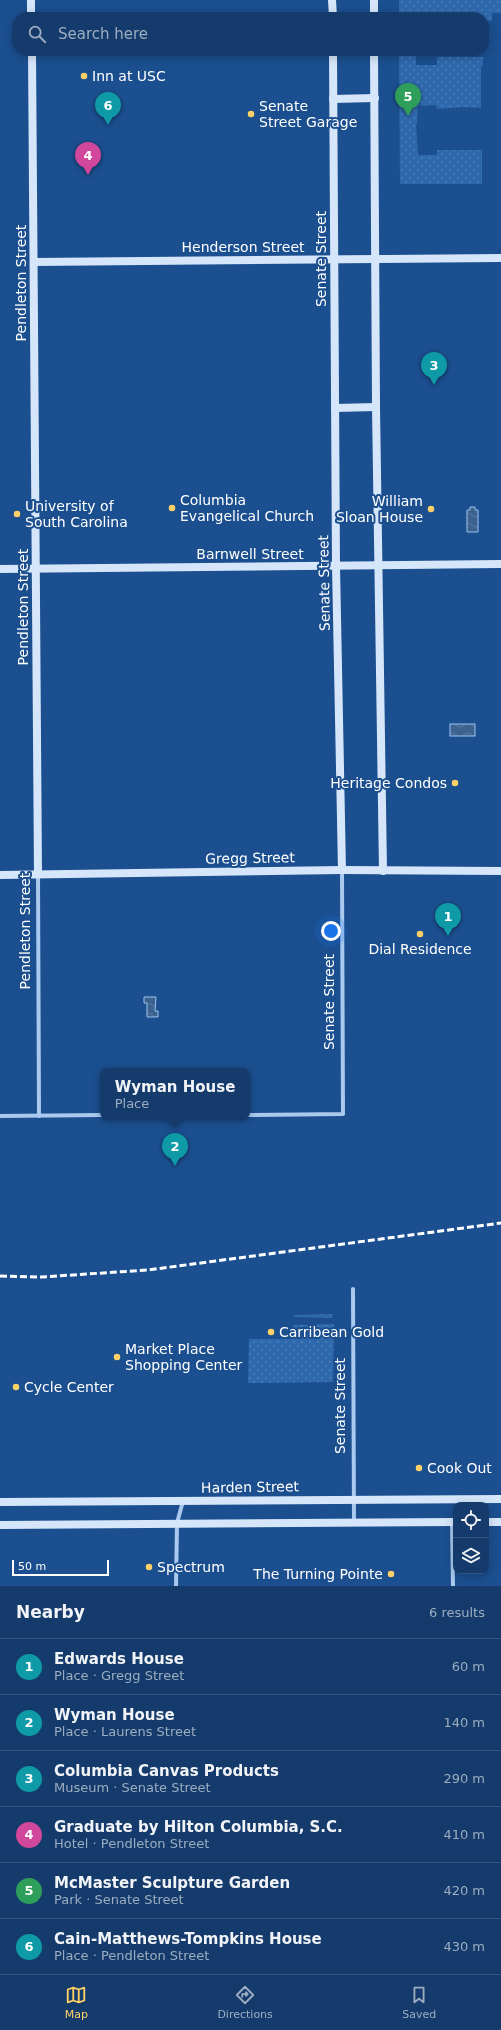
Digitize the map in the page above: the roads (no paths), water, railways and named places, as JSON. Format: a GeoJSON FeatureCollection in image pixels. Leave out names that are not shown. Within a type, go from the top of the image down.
{"type":"FeatureCollection","features":[{"type":"Feature","properties":{"kind":"street"},"geometry":{"type":"LineString","coordinates":[[31,0],[31,12]]}},
{"type":"Feature","properties":{"kind":"street"},"geometry":{"type":"LineString","coordinates":[[332,0],[333,12]]}},
{"type":"Feature","properties":{"kind":"street"},"geometry":{"type":"LineString","coordinates":[[374,0],[374,12]]}},
{"type":"Feature","properties":{"kind":"street","name":"Pendleton Street"},"geometry":{"type":"LineString","coordinates":[[32,56],[39,1116]]}},
{"type":"Feature","properties":{"kind":"street","name":"Senate Street"},"geometry":{"type":"LineString","coordinates":[[250,1115],[343,1114],[342,870],[336,566],[333,56]]}},
{"type":"Feature","properties":{"kind":"street"},"geometry":{"type":"LineString","coordinates":[[374,56],[376,407],[383,871]]}},
{"type":"Feature","properties":{"kind":"street"},"geometry":{"type":"LineString","coordinates":[[333,99],[374,98]]}},
{"type":"Feature","properties":{"kind":"street","name":"Henderson Street"},"geometry":{"type":"LineString","coordinates":[[34,262],[501,258]]}},
{"type":"Feature","properties":{"kind":"street"},"geometry":{"type":"LineString","coordinates":[[335,408],[376,407]]}},
{"type":"Feature","properties":{"kind":"street","name":"Barnwell Street"},"geometry":{"type":"LineString","coordinates":[[0,568],[36,569],[501,564]]}},
{"type":"Feature","properties":{"kind":"street","name":"Gregg Street"},"geometry":{"type":"LineString","coordinates":[[0,875],[342,870],[501,871]]}},
{"type":"Feature","properties":{"kind":"street"},"geometry":{"type":"LineString","coordinates":[[0,1116],[100,1115]]}},
{"type":"Feature","properties":{"kind":"street","name":"Senate Street"},"geometry":{"type":"LineString","coordinates":[[352,1289],[354,1522]]}},
{"type":"Feature","properties":{"kind":"street","name":"Harden Street"},"geometry":{"type":"LineString","coordinates":[[0,1502],[501,1499]]}},
{"type":"Feature","properties":{"kind":"street"},"geometry":{"type":"LineString","coordinates":[[176,1586],[177,1524],[183,1501]]}},
{"type":"Feature","properties":{"kind":"street"},"geometry":{"type":"LineString","coordinates":[[0,1525],[453,1522]]}},
{"type":"Feature","properties":{"kind":"street"},"geometry":{"type":"LineString","coordinates":[[489,1522],[501,1522]]}},
{"type":"Feature","properties":{"kind":"street"},"geometry":{"type":"LineString","coordinates":[[453,1586],[454,1538]]}},
{"type":"Feature","properties":{"kind":"water"},"geometry":{"type":"Polygon","coordinates":[[[470,507],[475,507],[475,510],[478,510],[478,532],[467,532],[467,510],[470,510],[470,507]]]}},
{"type":"Feature","properties":{"kind":"water"},"geometry":{"type":"Polygon","coordinates":[[[450,724],[475,724],[475,736],[450,736],[450,724]]]}},
{"type":"Feature","properties":{"kind":"water"},"geometry":{"type":"Polygon","coordinates":[[[144,997],[156,997],[155,1011],[158,1011],[158,1017],[147,1017],[147,1003],[144,1003],[144,997]]]}},
{"type":"Feature","properties":{"kind":"railway"},"geometry":{"type":"LineString","coordinates":[[0,1276],[42,1277],[148,1270],[501,1223]]}},
{"type":"Feature","properties":{"kind":"place","name":"Inn at USC"},"geometry":{"type":"Point","coordinates":[84,76]}},
{"type":"Feature","properties":{"kind":"place","name":"Senate Street Garage"},"geometry":{"type":"Point","coordinates":[251,114]}},
{"type":"Feature","properties":{"kind":"place","name":"McMaster Sculpture Garden"},"geometry":{"type":"Point","coordinates":[408,116]}},
{"type":"Feature","properties":{"kind":"place","name":"Cain-Matthews-Tompkins House"},"geometry":{"type":"Point","coordinates":[108,125]}},
{"type":"Feature","properties":{"kind":"place","name":"Graduate by Hilton Columbia, S.C."},"geometry":{"type":"Point","coordinates":[88,175]}},
{"type":"Feature","properties":{"kind":"place","name":"Columbia Canvas Products"},"geometry":{"type":"Point","coordinates":[434,385]}},
{"type":"Feature","properties":{"kind":"place","name":"Columbia Evangelical Church"},"geometry":{"type":"Point","coordinates":[172,508]}},
{"type":"Feature","properties":{"kind":"place","name":"William Sloan House"},"geometry":{"type":"Point","coordinates":[431,509]}},
{"type":"Feature","properties":{"kind":"place","name":"University of South Carolina"},"geometry":{"type":"Point","coordinates":[17,514]}},
{"type":"Feature","properties":{"kind":"place","name":"Heritage Condos"},"geometry":{"type":"Point","coordinates":[455,783]}},
{"type":"Feature","properties":{"kind":"place","name":"Dial Residence"},"geometry":{"type":"Point","coordinates":[420,934]}},
{"type":"Feature","properties":{"kind":"place","name":"Edwards House"},"geometry":{"type":"Point","coordinates":[448,936]}},
{"type":"Feature","properties":{"kind":"place","name":"Wyman House"},"geometry":{"type":"Point","coordinates":[175,1166]}},
{"type":"Feature","properties":{"kind":"place","name":"Carribean Gold"},"geometry":{"type":"Point","coordinates":[271,1332]}},
{"type":"Feature","properties":{"kind":"place","name":"Market Place Shopping Center"},"geometry":{"type":"Point","coordinates":[117,1357]}},
{"type":"Feature","properties":{"kind":"place","name":"Cycle Center"},"geometry":{"type":"Point","coordinates":[16,1387]}},
{"type":"Feature","properties":{"kind":"place","name":"Cook Out"},"geometry":{"type":"Point","coordinates":[419,1468]}},
{"type":"Feature","properties":{"kind":"place","name":"Spectrum"},"geometry":{"type":"Point","coordinates":[149,1567]}},
{"type":"Feature","properties":{"kind":"place","name":"The Turning Pointe"},"geometry":{"type":"Point","coordinates":[391,1574]}}]}
